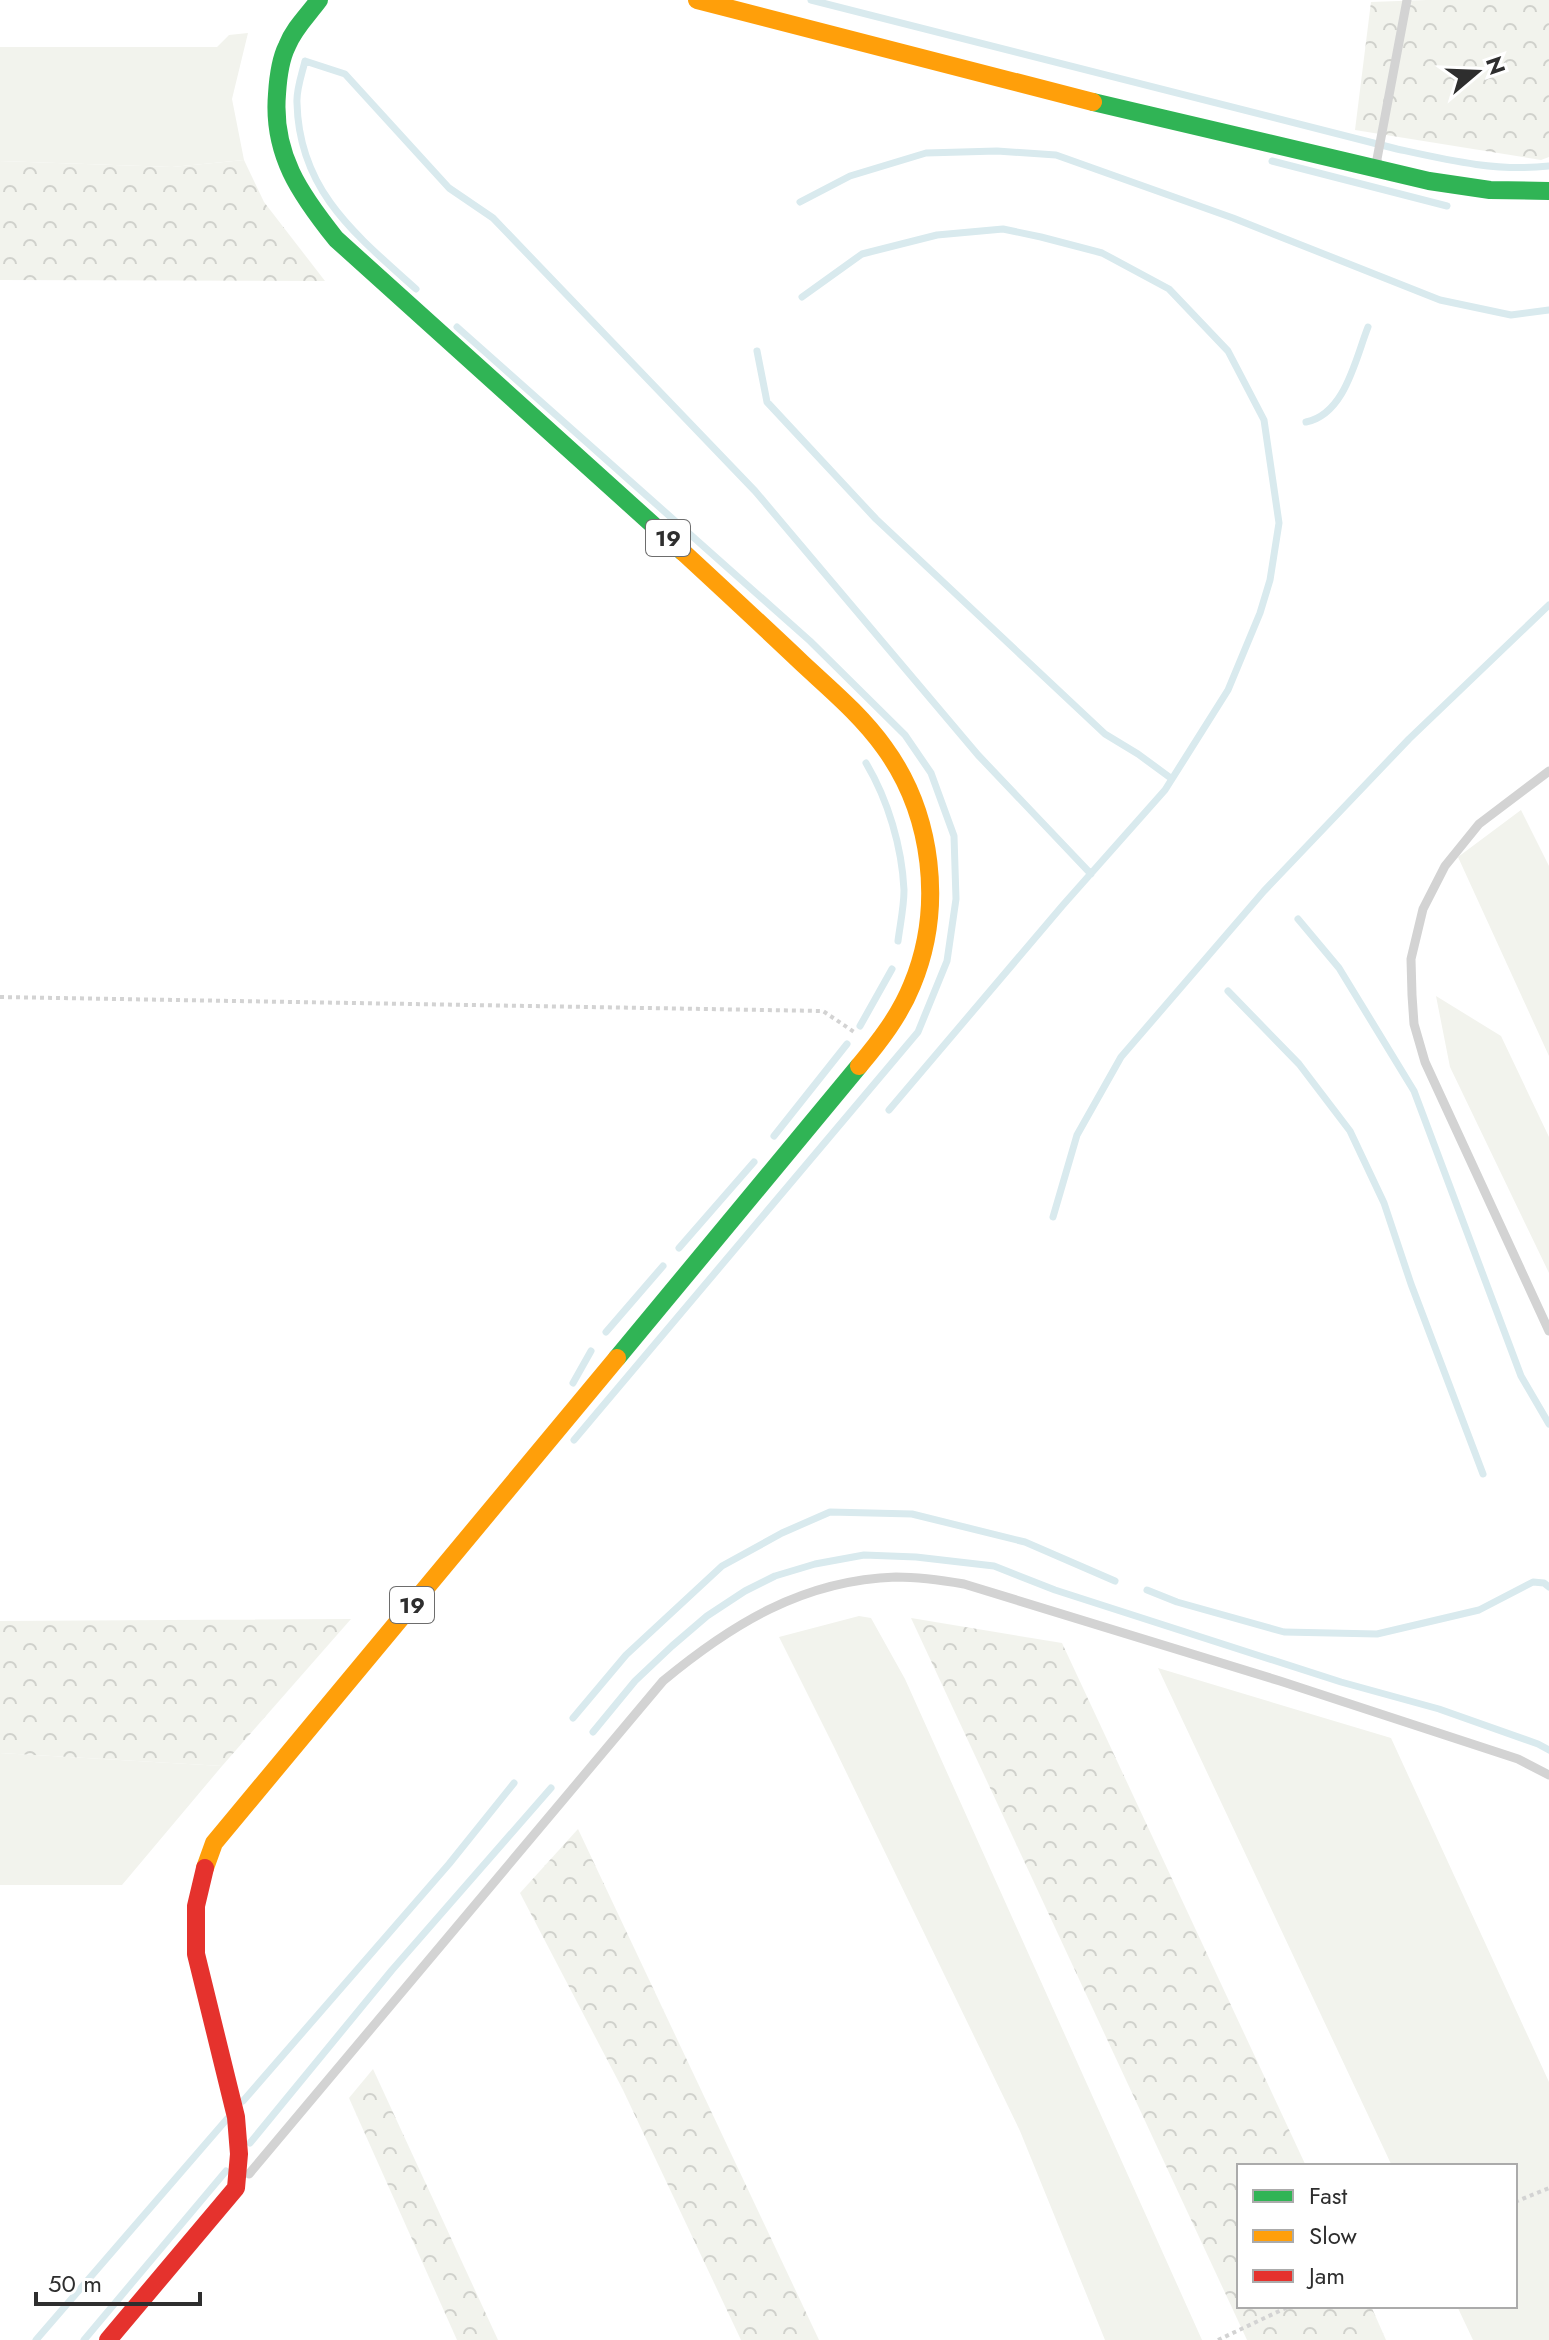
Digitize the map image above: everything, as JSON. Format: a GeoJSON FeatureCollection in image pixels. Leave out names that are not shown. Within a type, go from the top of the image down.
{"type":"FeatureCollection","features":[{"type":"Feature","properties":{"kind":"highway","name":"19"},"geometry":{"type":"LineString","coordinates":[[236,2188],[240,2161],[239,2134],[201,1983],[195,1945],[196,1906],[203,1869],[214,1843],[876,1046],[909,991],[918,966],[927,919],[928,858],[916,808],[907,785],[879,739],[859,716],[643,514],[336,239],[310,207],[283,156],[277,135],[275,104],[287,44],[319,0]]}},
{"type":"Feature","properties":{"kind":"highway"},"geometry":{"type":"LineString","coordinates":[[697,0],[1216,132],[1378,169],[1466,188],[1513,193],[1549,191]]}},
{"type":"Feature","properties":{"kind":"highway"},"geometry":{"type":"LineString","coordinates":[[108,2340],[236,2188]]}},
{"type":"Feature","properties":{"kind":"lane"},"geometry":{"type":"LineString","coordinates":[[1378,169],[1377,159],[1407,0]]}},
{"type":"Feature","properties":{"kind":"lane"},"geometry":{"type":"LineString","coordinates":[[1549,771],[1479,824],[1445,866],[1423,909],[1411,959],[1414,1024],[1425,1062],[1549,1331]]}},
{"type":"Feature","properties":{"kind":"lane"},"geometry":{"type":"LineString","coordinates":[[236,2188],[663,1681],[716,1640],[779,1603],[825,1588],[895,1577],[964,1584],[1310,1690],[1518,1759],[1549,1775]]}},
{"type":"Feature","properties":{"kind":"path"},"geometry":{"type":"LineString","coordinates":[[0,997],[823,1011],[876,1046]]}},
{"type":"Feature","properties":{"kind":"path"},"geometry":{"type":"LineString","coordinates":[[1517,2201],[1549,2188]]}},
{"type":"Feature","properties":{"kind":"path"},"geometry":{"type":"LineString","coordinates":[[1218,2340],[1286,2308]]}},
{"type":"Feature","properties":{"kind":"green space"},"geometry":{"type":"Polygon","coordinates":[[[1549,0],[1549,157],[1541,160],[1355,130],[1371,2],[1549,0]]]}},
{"type":"Feature","properties":{"kind":"green space"},"geometry":{"type":"Polygon","coordinates":[[[248,33],[232,99],[244,160],[172,167],[0,161],[0,47],[217,47],[229,35],[248,33]]]}},
{"type":"Feature","properties":{"kind":"green space"},"geometry":{"type":"Polygon","coordinates":[[[244,160],[264,202],[325,281],[0,280],[0,161],[172,167],[244,160]]]}},
{"type":"Feature","properties":{"kind":"green space"},"geometry":{"type":"Polygon","coordinates":[[[1521,810],[1549,866],[1549,1056],[1458,857],[1521,810]]]}},
{"type":"Feature","properties":{"kind":"green space"},"geometry":{"type":"Polygon","coordinates":[[[1436,996],[1501,1036],[1549,1137],[1549,1273],[1450,1067],[1436,996]]]}},
{"type":"Feature","properties":{"kind":"green space"},"geometry":{"type":"Polygon","coordinates":[[[859,1616],[871,1618],[905,1679],[1202,2340],[1105,2340],[1020,2131],[779,1637],[859,1616]]]}},
{"type":"Feature","properties":{"kind":"green space"},"geometry":{"type":"Polygon","coordinates":[[[911,1618],[1062,1643],[1305,2164],[1237,2164],[1237,2308],[1372,2308],[1386,2340],[1247,2340],[911,1618]]]}},
{"type":"Feature","properties":{"kind":"green space"},"geometry":{"type":"Polygon","coordinates":[[[351,1619],[222,1766],[0,1753],[0,1621],[351,1619]]]}},
{"type":"Feature","properties":{"kind":"green space"},"geometry":{"type":"Polygon","coordinates":[[[1158,1668],[1391,1738],[1549,2082],[1549,2340],[1473,2340],[1458,2308],[1517,2308],[1517,2164],[1391,2164],[1158,1668]]]}},
{"type":"Feature","properties":{"kind":"green space"},"geometry":{"type":"Polygon","coordinates":[[[0,1753],[222,1766],[122,1885],[0,1885],[0,1753]]]}},
{"type":"Feature","properties":{"kind":"green space"},"geometry":{"type":"Polygon","coordinates":[[[578,1829],[819,2340],[741,2340],[623,2090],[520,1893],[578,1829]]]}},
{"type":"Feature","properties":{"kind":"green space"},"geometry":{"type":"Polygon","coordinates":[[[373,2069],[498,2340],[457,2340],[349,2098],[373,2069]]]}},
{"type":"Feature","properties":{"kind":"waterway"},"geometry":{"type":"LineString","coordinates":[[811,0],[1397,149],[1491,166],[1549,166]]}},
{"type":"Feature","properties":{"kind":"waterway"},"geometry":{"type":"LineString","coordinates":[[416,289],[372,250],[335,209],[308,162],[300,134],[297,98],[305,61],[345,74],[449,188],[493,218],[755,491],[978,755],[1091,874]]}},
{"type":"Feature","properties":{"kind":"waterway"},"geometry":{"type":"LineString","coordinates":[[800,202],[850,176],[926,153],[997,151],[1056,155],[1233,218],[1440,300],[1511,315],[1549,310]]}},
{"type":"Feature","properties":{"kind":"waterway"},"geometry":{"type":"LineString","coordinates":[[1272,161],[1447,206]]}},
{"type":"Feature","properties":{"kind":"waterway"},"geometry":{"type":"LineString","coordinates":[[802,297],[862,254],[937,235],[1003,229],[1102,253],[1169,289],[1228,351],[1264,420],[1279,523],[1270,580],[1260,613],[1228,690],[1165,790],[889,1110]]}},
{"type":"Feature","properties":{"kind":"waterway"},"geometry":{"type":"LineString","coordinates":[[457,327],[810,641],[905,735],[931,773],[954,836],[956,899],[947,961],[918,1032],[574,1440]]}},
{"type":"Feature","properties":{"kind":"waterway"},"geometry":{"type":"LineString","coordinates":[[1306,422],[1319,417],[1339,397],[1347,384],[1368,327]]}},
{"type":"Feature","properties":{"kind":"waterway"},"geometry":{"type":"LineString","coordinates":[[757,351],[767,402],[876,519],[1105,734],[1172,779]]}},
{"type":"Feature","properties":{"kind":"waterway"},"geometry":{"type":"LineString","coordinates":[[1053,1217],[1077,1135],[1121,1057],[1264,891],[1409,739],[1549,605]]}},
{"type":"Feature","properties":{"kind":"waterway"},"geometry":{"type":"LineString","coordinates":[[866,763],[887,808],[900,857],[904,896],[898,941]]}},
{"type":"Feature","properties":{"kind":"waterway"},"geometry":{"type":"LineString","coordinates":[[1298,919],[1339,968],[1414,1091],[1521,1376],[1549,1424]]}},
{"type":"Feature","properties":{"kind":"waterway"},"geometry":{"type":"LineString","coordinates":[[860,1026],[892,969]]}},
{"type":"Feature","properties":{"kind":"waterway"},"geometry":{"type":"LineString","coordinates":[[1228,991],[1299,1064],[1350,1131],[1384,1203],[1411,1284],[1483,1474]]}},
{"type":"Feature","properties":{"kind":"waterway"},"geometry":{"type":"LineString","coordinates":[[774,1136],[847,1044]]}},
{"type":"Feature","properties":{"kind":"waterway"},"geometry":{"type":"LineString","coordinates":[[679,1248],[754,1162]]}},
{"type":"Feature","properties":{"kind":"waterway"},"geometry":{"type":"LineString","coordinates":[[606,1332],[663,1266]]}},
{"type":"Feature","properties":{"kind":"waterway"},"geometry":{"type":"LineString","coordinates":[[573,1383],[591,1351]]}},
{"type":"Feature","properties":{"kind":"waterway"},"geometry":{"type":"LineString","coordinates":[[573,1718],[626,1655],[722,1566],[782,1533],[830,1512],[912,1514],[1025,1542],[1115,1581]]}},
{"type":"Feature","properties":{"kind":"waterway"},"geometry":{"type":"LineString","coordinates":[[593,1732],[635,1681],[672,1646],[707,1616],[745,1591],[775,1576],[815,1564],[864,1555],[994,1566],[1055,1590],[1341,1682],[1439,1709],[1549,1750]]}},
{"type":"Feature","properties":{"kind":"waterway"},"geometry":{"type":"LineString","coordinates":[[1147,1590],[1177,1602],[1284,1632],[1377,1634],[1479,1610],[1533,1582],[1549,1587]]}},
{"type":"Feature","properties":{"kind":"waterway"},"geometry":{"type":"LineString","coordinates":[[243,2101],[449,1864],[514,1783]]}},
{"type":"Feature","properties":{"kind":"waterway"},"geometry":{"type":"LineString","coordinates":[[250,2143],[392,1970],[551,1788]]}},
{"type":"Feature","properties":{"kind":"waterway"},"geometry":{"type":"LineString","coordinates":[[36,2340],[227,2119]]}},
{"type":"Feature","properties":{"kind":"waterway"},"geometry":{"type":"LineString","coordinates":[[84,2340],[226,2171]]}},
{"type":"Feature","properties":{"kind":"traffic: fast"},"geometry":{"type":"LineString","coordinates":[[319,0],[290,39],[281,63],[277,94],[279,136],[284,154],[311,206],[336,239],[683,552]]}},
{"type":"Feature","properties":{"kind":"traffic: fast"},"geometry":{"type":"LineString","coordinates":[[1093,102],[1429,181],[1490,190],[1549,191]]}},
{"type":"Feature","properties":{"kind":"traffic: fast"},"geometry":{"type":"LineString","coordinates":[[617,1358],[859,1066]]}},
{"type":"Feature","properties":{"kind":"traffic: slow"},"geometry":{"type":"LineString","coordinates":[[697,0],[1093,102]]}},
{"type":"Feature","properties":{"kind":"traffic: slow"},"geometry":{"type":"LineString","coordinates":[[683,552],[866,724],[901,773],[914,802],[923,831],[930,894],[922,955],[902,1007],[859,1066]]}},
{"type":"Feature","properties":{"kind":"traffic: slow"},"geometry":{"type":"LineString","coordinates":[[205,1868],[214,1843],[617,1358]]}},
{"type":"Feature","properties":{"kind":"traffic: jam"},"geometry":{"type":"LineString","coordinates":[[108,2340],[236,2188],[239,2154],[236,2117],[196,1954],[196,1906],[205,1868]]}}]}
